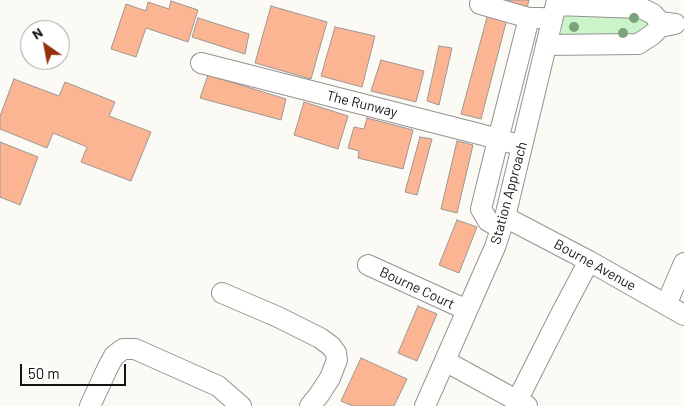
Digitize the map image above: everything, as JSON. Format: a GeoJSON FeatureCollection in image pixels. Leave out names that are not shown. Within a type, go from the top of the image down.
{"type":"FeatureCollection","features":[{"type":"Feature","properties":{"kind":"street"},"geometry":{"type":"LineString","coordinates":[[480,4],[529,18],[555,8],[641,8],[653,14],[660,22],[680,24]]}},
{"type":"Feature","properties":{"kind":"street","name":"Station Approach"},"geometry":{"type":"LineString","coordinates":[[425,406],[495,247],[503,223],[555,8]]}},
{"type":"Feature","properties":{"kind":"street","name":"Bourne Avenue"},"geometry":{"type":"LineString","coordinates":[[529,18],[481,209],[488,221],[503,223],[589,261],[684,315]]}},
{"type":"Feature","properties":{"kind":"street"},"geometry":{"type":"LineString","coordinates":[[546,45],[638,44],[660,27],[680,24]]}},
{"type":"Feature","properties":{"kind":"street","name":"The Runway"},"geometry":{"type":"LineString","coordinates":[[200,63],[522,145]]}},
{"type":"Feature","properties":{"kind":"street"},"geometry":{"type":"LineString","coordinates":[[445,361],[522,404],[562,312],[589,261]]}},
{"type":"Feature","properties":{"kind":"street"},"geometry":{"type":"LineString","coordinates":[[666,305],[684,263]]}},
{"type":"Feature","properties":{"kind":"street","name":"Bourne Court"},"geometry":{"type":"LineString","coordinates":[[368,265],[468,310]]}},
{"type":"Feature","properties":{"kind":"street"},"geometry":{"type":"LineString","coordinates":[[222,292],[278,317],[320,338],[331,346],[336,353],[337,360],[330,378],[310,406]]}},
{"type":"Feature","properties":{"kind":"street"},"geometry":{"type":"LineString","coordinates":[[90,406],[114,356],[123,348],[135,349],[218,386],[241,406]]}},
{"type":"Feature","properties":{"kind":"green space"},"geometry":{"type":"Polygon","coordinates":[[[625,11],[653,25],[636,39],[560,38],[564,12],[625,11]]]}},
{"type":"Feature","properties":{"kind":"building"},"geometry":{"type":"Polygon","coordinates":[[[508,0],[529,0],[527,8],[507,4],[508,0]]]}},
{"type":"Feature","properties":{"kind":"building"},"geometry":{"type":"Polygon","coordinates":[[[171,1],[198,10],[188,42],[146,28],[136,57],[111,49],[126,4],[146,11],[148,2],[169,9],[171,1]]]}},
{"type":"Feature","properties":{"kind":"building"},"geometry":{"type":"Polygon","coordinates":[[[271,6],[327,22],[311,79],[255,63],[271,6]]]}},
{"type":"Feature","properties":{"kind":"building"},"geometry":{"type":"Polygon","coordinates":[[[489,10],[508,15],[481,119],[461,114],[489,10]]]}},
{"type":"Feature","properties":{"kind":"building"},"geometry":{"type":"Polygon","coordinates":[[[198,18],[249,34],[245,54],[192,37],[198,18]]]}},
{"type":"Feature","properties":{"kind":"building"},"geometry":{"type":"Polygon","coordinates":[[[335,27],[375,36],[362,87],[321,76],[335,27]]]}},
{"type":"Feature","properties":{"kind":"building"},"geometry":{"type":"Polygon","coordinates":[[[439,46],[452,48],[439,105],[427,101],[439,46]]]}},
{"type":"Feature","properties":{"kind":"building"},"geometry":{"type":"Polygon","coordinates":[[[381,60],[424,71],[416,102],[371,91],[381,60]]]}},
{"type":"Feature","properties":{"kind":"building"},"geometry":{"type":"Polygon","coordinates":[[[208,75],[286,99],[281,120],[200,98],[208,75]]]}},
{"type":"Feature","properties":{"kind":"building"},"geometry":{"type":"Polygon","coordinates":[[[14,79],[59,96],[65,82],[115,102],[109,116],[151,132],[131,181],[81,162],[87,147],[53,133],[47,148],[0,129],[0,116],[14,79]]]}},
{"type":"Feature","properties":{"kind":"building"},"geometry":{"type":"Polygon","coordinates":[[[304,102],[348,116],[338,149],[294,135],[304,102]]]}},
{"type":"Feature","properties":{"kind":"building"},"geometry":{"type":"Polygon","coordinates":[[[367,118],[413,130],[403,169],[358,158],[359,151],[348,148],[354,127],[364,129],[367,118]]]}},
{"type":"Feature","properties":{"kind":"building"},"geometry":{"type":"Polygon","coordinates":[[[420,137],[432,139],[417,195],[405,192],[420,137]]]}},
{"type":"Feature","properties":{"kind":"building"},"geometry":{"type":"Polygon","coordinates":[[[457,141],[473,145],[457,213],[441,209],[457,141]]]}},
{"type":"Feature","properties":{"kind":"building"},"geometry":{"type":"Polygon","coordinates":[[[0,142],[38,157],[20,205],[0,197],[0,142]]]}},
{"type":"Feature","properties":{"kind":"building"},"geometry":{"type":"Polygon","coordinates":[[[457,220],[477,227],[459,273],[439,265],[457,220]]]}},
{"type":"Feature","properties":{"kind":"building"},"geometry":{"type":"Polygon","coordinates":[[[418,306],[437,314],[417,361],[398,353],[418,306]]]}},
{"type":"Feature","properties":{"kind":"building"},"geometry":{"type":"Polygon","coordinates":[[[361,358],[407,379],[394,406],[353,406],[341,401],[361,358]]]}}]}
